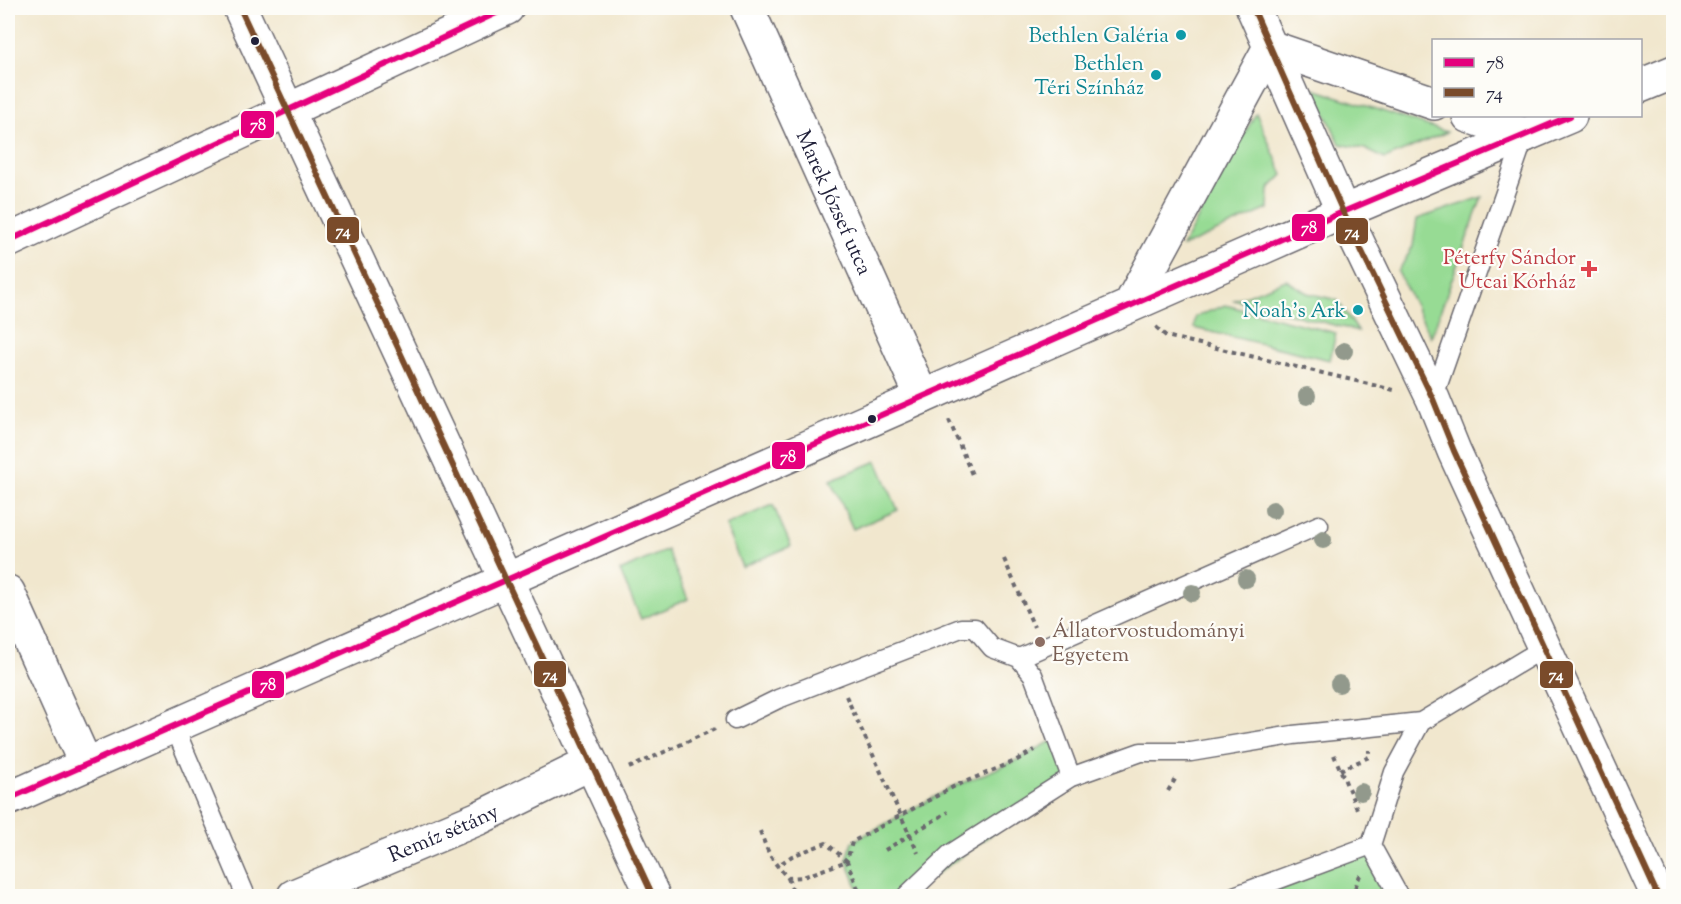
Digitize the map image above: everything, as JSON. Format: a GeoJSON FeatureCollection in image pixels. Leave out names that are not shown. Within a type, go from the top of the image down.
{"type":"FeatureCollection","features":[{"type":"Feature","properties":{"kind":"street"},"geometry":{"type":"LineString","coordinates":[[240,8],[653,897]]}},
{"type":"Feature","properties":{"kind":"street"},"geometry":{"type":"LineString","coordinates":[[8,241],[507,8]]}},
{"type":"Feature","properties":{"kind":"street","name":"Marek József utca"},"geometry":{"type":"LineString","coordinates":[[747,8],[930,394]]}},
{"type":"Feature","properties":{"kind":"street"},"geometry":{"type":"LineString","coordinates":[[1252,8],[1343,212],[1433,399],[1454,451],[1658,897]]}},
{"type":"Feature","properties":{"kind":"street"},"geometry":{"type":"LineString","coordinates":[[1130,305],[1270,47]]}},
{"type":"Feature","properties":{"kind":"street"},"geometry":{"type":"LineString","coordinates":[[1270,47],[1432,102]]}},
{"type":"Feature","properties":{"kind":"street"},"geometry":{"type":"LineString","coordinates":[[1642,86],[1674,72]]}},
{"type":"Feature","properties":{"kind":"street"},"geometry":{"type":"LineString","coordinates":[[1472,117],[1525,135]]}},
{"type":"Feature","properties":{"kind":"street"},"geometry":{"type":"LineString","coordinates":[[8,800],[1130,305],[1568,117]]}},
{"type":"Feature","properties":{"kind":"street"},"geometry":{"type":"LineString","coordinates":[[8,592],[86,765]]}},
{"type":"Feature","properties":{"kind":"street","name":"Remíz sétány"},"geometry":{"type":"LineString","coordinates":[[294,897],[479,818],[596,772]]}},
{"type":"Feature","properties":{"kind":"lane"},"geometry":{"type":"LineString","coordinates":[[1433,399],[1525,135]]}},
{"type":"Feature","properties":{"kind":"lane"},"geometry":{"type":"LineString","coordinates":[[1019,658],[1319,525]]}},
{"type":"Feature","properties":{"kind":"lane"},"geometry":{"type":"LineString","coordinates":[[735,720],[778,699],[961,628],[975,628],[992,648],[1019,658],[1033,675],[1071,777]]}},
{"type":"Feature","properties":{"kind":"lane"},"geometry":{"type":"LineString","coordinates":[[906,897],[950,854],[1071,777],[1141,752],[1191,752],[1293,735],[1421,722],[1544,648]]}},
{"type":"Feature","properties":{"kind":"lane"},"geometry":{"type":"LineString","coordinates":[[1399,897],[1371,845],[1394,772],[1421,722]]}},
{"type":"Feature","properties":{"kind":"lane"},"geometry":{"type":"LineString","coordinates":[[174,726],[246,897]]}},
{"type":"Feature","properties":{"kind":"lane"},"geometry":{"type":"LineString","coordinates":[[1234,897],[1371,845]]}},
{"type":"Feature","properties":{"kind":"path"},"geometry":{"type":"LineString","coordinates":[[1130,305],[1166,336],[1433,399]]}},
{"type":"Feature","properties":{"kind":"path"},"geometry":{"type":"LineString","coordinates":[[930,394],[973,477]]}},
{"type":"Feature","properties":{"kind":"path"},"geometry":{"type":"LineString","coordinates":[[1004,559],[1044,647]]}},
{"type":"Feature","properties":{"kind":"path"},"geometry":{"type":"LineString","coordinates":[[837,677],[928,875]]}},
{"type":"Feature","properties":{"kind":"path"},"geometry":{"type":"LineString","coordinates":[[596,772],[735,720]]}},
{"type":"Feature","properties":{"kind":"path"},"geometry":{"type":"LineString","coordinates":[[1293,735],[1332,751],[1371,845]]}},
{"type":"Feature","properties":{"kind":"path"},"geometry":{"type":"LineString","coordinates":[[847,861],[852,842],[952,787],[1015,761],[1057,738]]}},
{"type":"Feature","properties":{"kind":"path"},"geometry":{"type":"LineString","coordinates":[[885,850],[948,813]]}},
{"type":"Feature","properties":{"kind":"path"},"geometry":{"type":"LineString","coordinates":[[760,831],[769,857],[788,878],[794,894]]}},
{"type":"Feature","properties":{"kind":"path"},"geometry":{"type":"LineString","coordinates":[[777,866],[792,856],[826,843],[847,861],[858,889],[864,897]]}},
{"type":"Feature","properties":{"kind":"path"},"geometry":{"type":"LineString","coordinates":[[788,878],[803,878],[847,861]]}},
{"type":"Feature","properties":{"kind":"green space"},"geometry":{"type":"Polygon","coordinates":[[[1314,89],[1447,132],[1385,159],[1365,149],[1340,144],[1314,89]]]}},
{"type":"Feature","properties":{"kind":"green space"},"geometry":{"type":"Polygon","coordinates":[[[1256,113],[1283,175],[1269,189],[1268,209],[1182,247],[1256,113]]]}},
{"type":"Feature","properties":{"kind":"green space"},"geometry":{"type":"Polygon","coordinates":[[[1482,197],[1431,337],[1398,272],[1413,246],[1417,219],[1482,197]]]}},
{"type":"Feature","properties":{"kind":"green space"},"geometry":{"type":"Polygon","coordinates":[[[1286,280],[1307,293],[1337,300],[1358,331],[1234,300],[1286,280]]]}},
{"type":"Feature","properties":{"kind":"green space"},"geometry":{"type":"Polygon","coordinates":[[[1225,305],[1336,333],[1330,360],[1194,328],[1195,317],[1225,305]]]}},
{"type":"Feature","properties":{"kind":"green space"},"geometry":{"type":"Polygon","coordinates":[[[877,461],[898,510],[853,529],[831,480],[877,461]]]}},
{"type":"Feature","properties":{"kind":"green space"},"geometry":{"type":"Polygon","coordinates":[[[773,505],[791,546],[742,567],[725,525],[773,505]]]}},
{"type":"Feature","properties":{"kind":"green space"},"geometry":{"type":"Polygon","coordinates":[[[667,550],[688,599],[641,619],[620,571],[667,550]]]}},
{"type":"Feature","properties":{"kind":"green space"},"geometry":{"type":"Polygon","coordinates":[[[1057,738],[1071,777],[906,896],[864,896],[858,889],[847,861],[852,842],[953,787],[1015,761],[1057,738]]]}},
{"type":"Feature","properties":{"kind":"green space"},"geometry":{"type":"Polygon","coordinates":[[[1371,845],[1399,896],[1234,896],[1371,845]]]}},
{"type":"Feature","properties":{"kind":"transit line","name":"74"},"geometry":{"type":"LineString","coordinates":[[240,8],[653,896]]}},
{"type":"Feature","properties":{"kind":"transit line","name":"78"},"geometry":{"type":"LineString","coordinates":[[8,241],[507,8]]}},
{"type":"Feature","properties":{"kind":"transit line","name":"74"},"geometry":{"type":"LineString","coordinates":[[1253,8],[1343,212],[1433,399],[1454,451],[1658,896]]}},
{"type":"Feature","properties":{"kind":"transit line","name":"78"},"geometry":{"type":"LineString","coordinates":[[8,799],[1343,212],[1568,117]]}},
{"type":"Feature","properties":{"kind":"place","name":"Bethlen Galéria"},"geometry":{"type":"Point","coordinates":[1181,35]}},
{"type":"Feature","properties":{"kind":"place","name":"Bethlen Téri Színház"},"geometry":{"type":"Point","coordinates":[1156,75]}},
{"type":"Feature","properties":{"kind":"place","name":"Péterfy Sándor Utcai Kórház"},"geometry":{"type":"Point","coordinates":[1589,269]}},
{"type":"Feature","properties":{"kind":"place","name":"Noah's Ark"},"geometry":{"type":"Point","coordinates":[1358,310]}},
{"type":"Feature","properties":{"kind":"place","name":"Állatorvostudományi Egyetem"},"geometry":{"type":"Point","coordinates":[1040,642]}}]}
